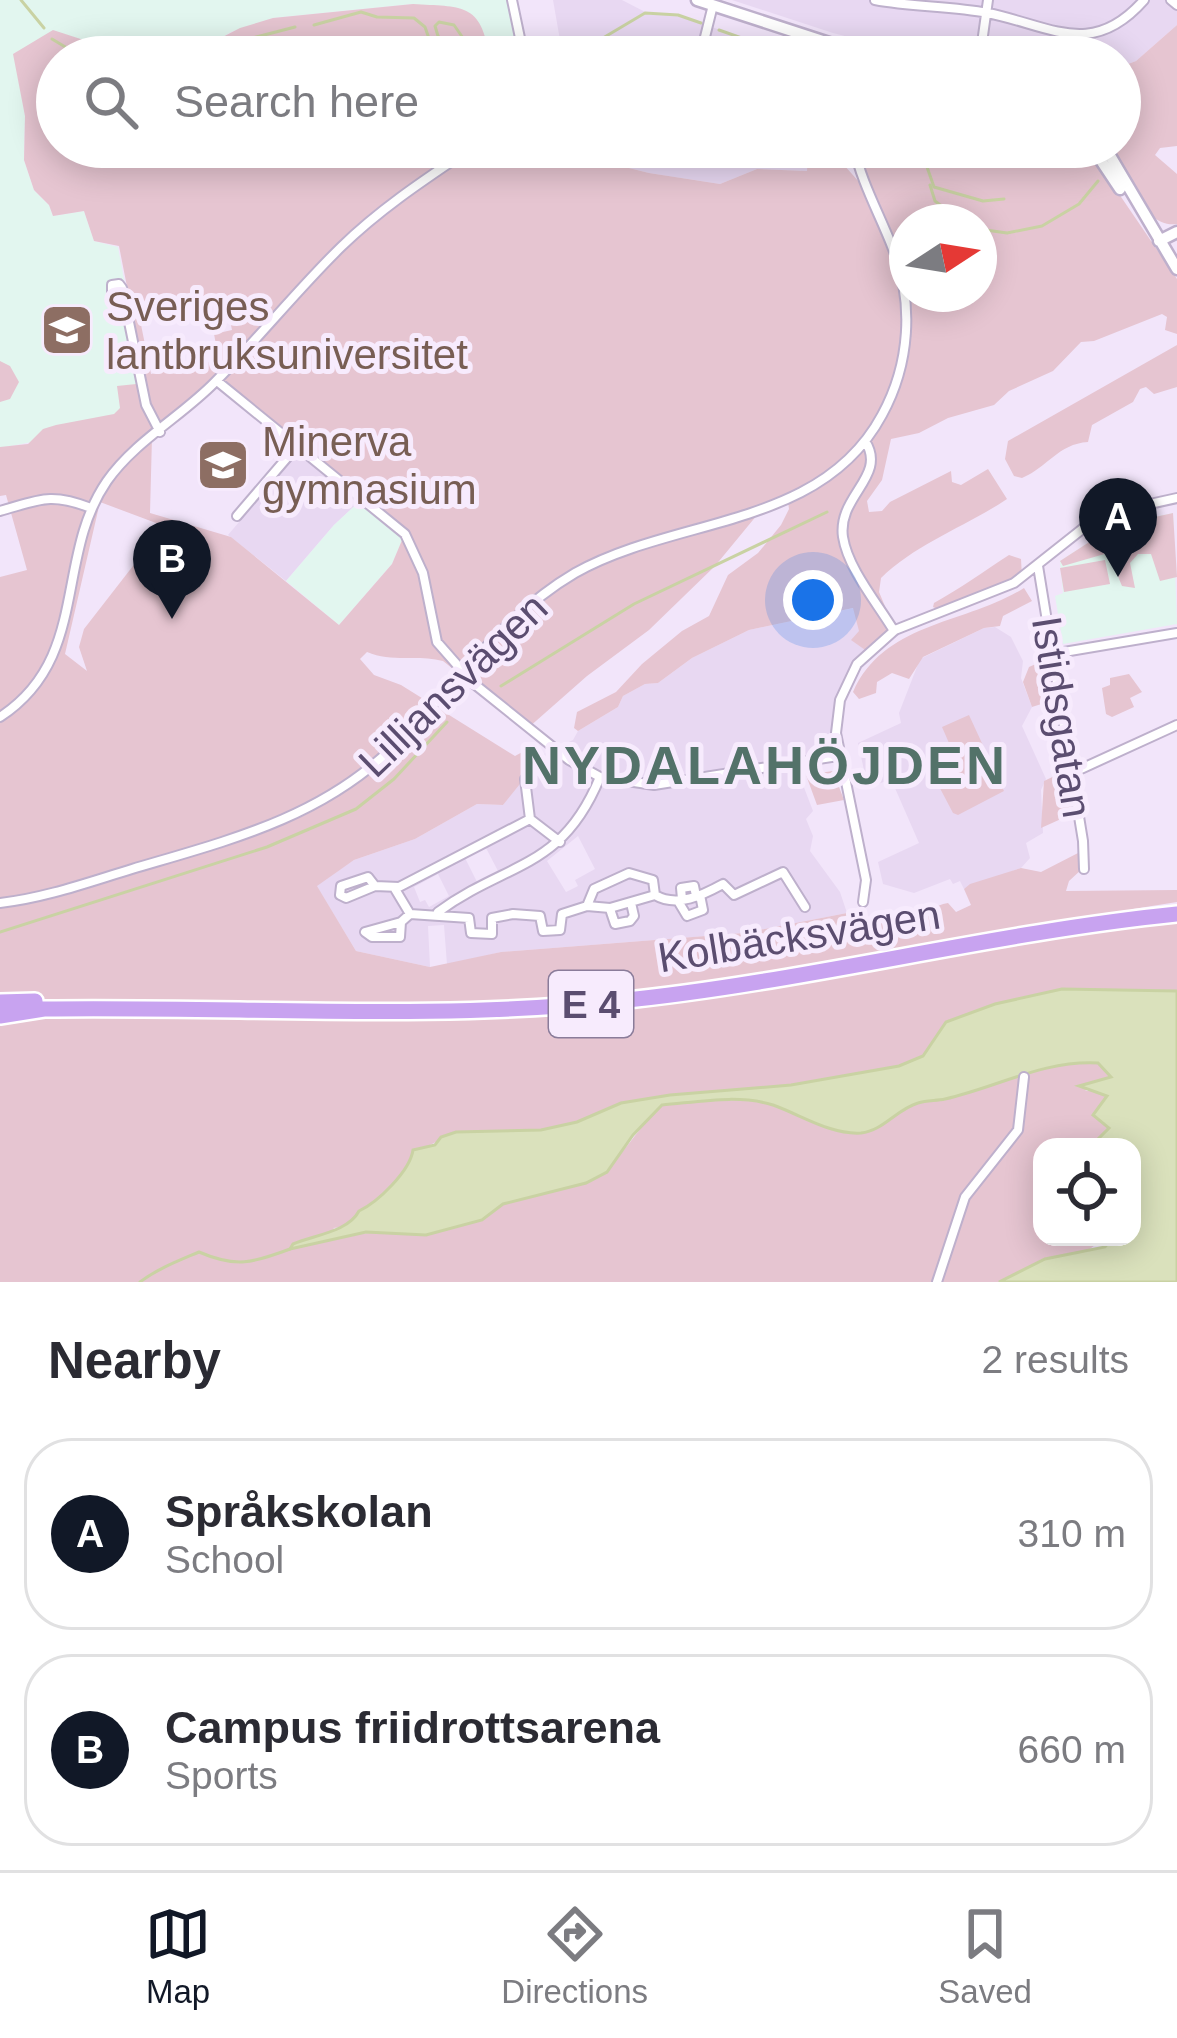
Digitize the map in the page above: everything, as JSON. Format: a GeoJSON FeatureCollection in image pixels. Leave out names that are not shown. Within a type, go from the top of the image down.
{"type":"FeatureCollection","features":[{"type":"Feature","properties":{"kind":"highway","name":"Kolbäcksvägen"},"geometry":{"type":"LineString","coordinates":[[0,1002],[396,1006],[575,998],[1177,910]]}},
{"type":"Feature","properties":{"kind":"highway","name":"Kolbäcksvägen"},"geometry":{"type":"LineString","coordinates":[[0,1016],[44,1009],[395,1013],[576,1005],[707,989],[1177,910]]}},
{"type":"Feature","properties":{"kind":"street"},"geometry":{"type":"LineString","coordinates":[[512,0],[519,36]]}},
{"type":"Feature","properties":{"kind":"street"},"geometry":{"type":"LineString","coordinates":[[697,0],[804,36]]}},
{"type":"Feature","properties":{"kind":"street"},"geometry":{"type":"LineString","coordinates":[[875,0],[987,13],[1066,35],[1115,26],[1144,0]]}},
{"type":"Feature","properties":{"kind":"street"},"geometry":{"type":"LineString","coordinates":[[983,36],[988,0]]}},
{"type":"Feature","properties":{"kind":"street"},"geometry":{"type":"LineString","coordinates":[[705,36],[713,5]]}},
{"type":"Feature","properties":{"kind":"street"},"geometry":{"type":"LineString","coordinates":[[0,717],[37,685],[56,654],[91,508],[119,466],[217,381],[341,247],[443,168]]}},
{"type":"Feature","properties":{"kind":"street","name":"Lilljansvägen"},"geometry":{"type":"LineString","coordinates":[[0,903],[230,840],[299,814],[376,762],[518,614],[576,573],[626,549],[799,496],[838,470],[883,414],[899,374],[906,309],[899,267],[862,168]]}},
{"type":"Feature","properties":{"kind":"street"},"geometry":{"type":"LineString","coordinates":[[1106,168],[1160,242]]}},
{"type":"Feature","properties":{"kind":"street"},"geometry":{"type":"LineString","coordinates":[[1118,168],[1177,269]]}},
{"type":"Feature","properties":{"kind":"street"},"geometry":{"type":"LineString","coordinates":[[1160,242],[1177,232]]}},
{"type":"Feature","properties":{"kind":"street"},"geometry":{"type":"LineString","coordinates":[[124,301],[146,405],[160,431]]}},
{"type":"Feature","properties":{"kind":"street"},"geometry":{"type":"LineString","coordinates":[[217,381],[405,533],[423,574],[431,630],[461,672],[569,760],[600,777],[654,785],[838,756]]}},
{"type":"Feature","properties":{"kind":"street"},"geometry":{"type":"LineString","coordinates":[[865,441],[872,452],[872,469],[850,498],[843,536],[893,631]]}},
{"type":"Feature","properties":{"kind":"street"},"geometry":{"type":"LineString","coordinates":[[237,517],[297,446]]}},
{"type":"Feature","properties":{"kind":"street"},"geometry":{"type":"LineString","coordinates":[[0,511],[49,497],[91,508]]}},
{"type":"Feature","properties":{"kind":"street","name":"Istidsgatan"},"geometry":{"type":"LineString","coordinates":[[863,902],[866,880],[838,756],[837,712],[850,675],[893,631],[1004,589],[1100,515],[1177,498]]}},
{"type":"Feature","properties":{"kind":"street","name":"Istidsgatan"},"geometry":{"type":"LineString","coordinates":[[1037,565],[1084,869]]}},
{"type":"Feature","properties":{"kind":"street"},"geometry":{"type":"LineString","coordinates":[[1052,654],[1177,633]]}},
{"type":"Feature","properties":{"kind":"street"},"geometry":{"type":"LineString","coordinates":[[1072,773],[1177,725]]}},
{"type":"Feature","properties":{"kind":"street"},"geometry":{"type":"LineString","coordinates":[[437,914],[560,842],[586,811],[600,777]]}},
{"type":"Feature","properties":{"kind":"street"},"geometry":{"type":"LineString","coordinates":[[525,779],[530,819],[560,842]]}},
{"type":"Feature","properties":{"kind":"street"},"geometry":{"type":"LineString","coordinates":[[375,886],[394,889],[530,819]]}},
{"type":"Feature","properties":{"kind":"street"},"geometry":{"type":"LineString","coordinates":[[586,906],[595,889],[629,873],[652,878],[656,895],[667,902],[723,884],[731,895],[740,894],[783,872],[805,907]]}},
{"type":"Feature","properties":{"kind":"street"},"geometry":{"type":"LineString","coordinates":[[394,889],[410,914]]}},
{"type":"Feature","properties":{"kind":"street"},"geometry":{"type":"LineString","coordinates":[[401,922],[410,914],[469,918],[562,914],[586,906],[610,908],[656,895]]}},
{"type":"Feature","properties":{"kind":"street"},"geometry":{"type":"LineString","coordinates":[[680,900],[687,916],[703,910],[698,895]]}},
{"type":"Feature","properties":{"kind":"street"},"geometry":{"type":"LineString","coordinates":[[610,908],[615,924],[630,921],[634,916],[631,903]]}},
{"type":"Feature","properties":{"kind":"street"},"geometry":{"type":"LineString","coordinates":[[540,916],[546,932],[562,929],[562,914]]}},
{"type":"Feature","properties":{"kind":"street"},"geometry":{"type":"LineString","coordinates":[[469,918],[470,931],[476,936],[492,934],[492,918]]}},
{"type":"Feature","properties":{"kind":"street"},"geometry":{"type":"LineString","coordinates":[[937,1282],[964,1197],[1018,1130],[1024,1077]]}},
{"type":"Feature","properties":{"kind":"shaded area"},"geometry":{"type":"Polygon","coordinates":[[[0,0],[512,0],[520,36],[484,36],[413,4],[273,18],[225,36],[36,36],[36,45],[14,53],[25,116],[24,160],[34,190],[53,216],[84,211],[94,241],[118,247],[149,413],[139,422],[0,448],[0,0]]]}},
{"type":"Feature","properties":{"kind":"shaded area"},"geometry":{"type":"Polygon","coordinates":[[[553,0],[622,0],[651,15],[678,15],[737,36],[559,36],[553,0]]]}},
{"type":"Feature","properties":{"kind":"shaded area"},"geometry":{"type":"Polygon","coordinates":[[[732,0],[1177,0],[1177,25],[1141,57],[1141,36],[833,33],[732,0]]]}},
{"type":"Feature","properties":{"kind":"shaded area"},"geometry":{"type":"Polygon","coordinates":[[[413,4],[466,11],[485,36],[225,36],[273,18],[413,4]]]}},
{"type":"Feature","properties":{"kind":"shaded area"},"geometry":{"type":"Polygon","coordinates":[[[1177,25],[1177,146],[1160,148],[1155,155],[1177,174],[1177,224],[1154,218],[1121,168],[1141,168],[1141,57],[1177,25]]]}},
{"type":"Feature","properties":{"kind":"shaded area"},"geometry":{"type":"Polygon","coordinates":[[[36,40],[36,168],[629,168],[720,184],[757,169],[847,168],[868,192],[859,168],[1101,168],[1177,279],[1177,334],[1165,330],[1167,317],[1162,314],[1081,342],[1053,371],[1009,391],[994,405],[891,439],[882,480],[867,501],[869,512],[882,511],[890,502],[951,471],[952,482],[961,485],[988,469],[1007,499],[926,545],[881,578],[879,592],[895,630],[868,652],[851,640],[859,631],[853,608],[749,630],[692,658],[658,683],[623,696],[618,707],[578,731],[574,728],[577,712],[616,692],[682,631],[709,616],[728,575],[758,553],[781,525],[788,502],[762,509],[715,566],[649,630],[528,728],[443,661],[367,652],[360,659],[374,675],[401,685],[515,756],[526,750],[533,756],[532,769],[503,805],[477,804],[415,839],[354,860],[317,886],[356,951],[430,967],[501,952],[744,933],[847,913],[909,917],[948,903],[956,912],[971,905],[964,889],[970,884],[1021,868],[1041,872],[1080,852],[1082,869],[1066,891],[1177,890],[1177,902],[1133,909],[1135,918],[1177,923],[1177,991],[1143,989],[995,1004],[946,1021],[923,1057],[899,1066],[791,1085],[621,1103],[577,1122],[541,1130],[455,1132],[411,1155],[382,1195],[349,1224],[333,1228],[346,1235],[394,1231],[586,1183],[608,1167],[662,1105],[746,1100],[773,1105],[827,1128],[861,1133],[918,1103],[1058,1066],[1098,1063],[1112,1078],[1085,1091],[1108,1096],[1101,1106],[1109,1127],[1098,1138],[1033,1138],[1033,1246],[1094,1246],[1083,1254],[1045,1259],[999,1282],[0,1282],[0,577],[27,570],[6,495],[0,496],[0,447],[28,444],[43,429],[56,425],[114,414],[120,408],[117,386],[146,383],[119,246],[94,241],[84,211],[53,216],[34,190],[24,160],[25,116],[13,54],[36,40]],[[225,297],[139,315],[151,374],[219,360],[214,334],[232,330],[225,297]],[[217,381],[152,437],[150,513],[231,537],[339,625],[392,564],[405,533],[217,381]],[[100,502],[65,654],[87,671],[79,647],[84,629],[164,526],[100,502]]]}},
{"type":"Feature","properties":{"kind":"shaded area"},"geometry":{"type":"Polygon","coordinates":[[[629,168],[807,168],[757,169],[720,184],[629,168]]]}},
{"type":"Feature","properties":{"kind":"shaded area"},"geometry":{"type":"Polygon","coordinates":[[[1177,345],[1177,387],[1154,394],[1146,387],[1140,389],[1133,402],[1092,425],[1088,442],[1061,451],[1022,478],[1014,476],[1005,459],[1008,441],[1177,345]]]}},
{"type":"Feature","properties":{"kind":"shaded area"},"geometry":{"type":"Polygon","coordinates":[[[0,361],[10,366],[19,382],[10,399],[0,402],[0,361]]]}},
{"type":"Feature","properties":{"kind":"shaded area"},"geometry":{"type":"Polygon","coordinates":[[[301,449],[362,499],[286,581],[228,535],[301,449]]]}},
{"type":"Feature","properties":{"kind":"shaded area"},"geometry":{"type":"Polygon","coordinates":[[[362,499],[405,534],[392,564],[339,625],[286,581],[362,499]]]}},
{"type":"Feature","properties":{"kind":"shaded area"},"geometry":{"type":"Polygon","coordinates":[[[1173,513],[1177,624],[1063,644],[1055,596],[1063,593],[1060,561],[1114,526],[1173,513]]]}},
{"type":"Feature","properties":{"kind":"shaded area"},"geometry":{"type":"Polygon","coordinates":[[[1173,513],[1177,577],[1160,581],[1151,554],[1138,554],[1130,563],[1135,588],[1122,586],[1108,553],[1063,566],[1060,561],[1114,526],[1173,513]]]}},
{"type":"Feature","properties":{"kind":"shaded area"},"geometry":{"type":"Polygon","coordinates":[[[1009,555],[1021,559],[1022,577],[941,611],[933,607],[934,603],[1009,555]]]}},
{"type":"Feature","properties":{"kind":"shaded area"},"geometry":{"type":"Polygon","coordinates":[[[1105,560],[1110,584],[1064,592],[1060,568],[1105,560]]]}},
{"type":"Feature","properties":{"kind":"shaded area"},"geometry":{"type":"Polygon","coordinates":[[[1024,588],[1032,601],[1003,616],[1000,626],[984,628],[923,657],[909,679],[892,673],[877,682],[876,693],[859,699],[853,692],[867,669],[906,638],[1024,588]]]}},
{"type":"Feature","properties":{"kind":"shaded area"},"geometry":{"type":"Polygon","coordinates":[[[854,608],[868,652],[840,700],[838,756],[795,764],[813,811],[806,819],[813,836],[810,851],[840,892],[847,913],[744,933],[501,952],[447,965],[444,925],[428,926],[430,967],[356,951],[316,885],[354,860],[415,839],[477,804],[503,805],[544,754],[573,740],[578,731],[618,707],[623,696],[658,683],[692,658],[749,630],[854,608]],[[578,836],[547,861],[566,892],[578,886],[575,880],[595,869],[578,836]],[[486,848],[465,858],[477,882],[498,871],[486,848]],[[438,874],[414,887],[420,902],[425,900],[429,907],[449,896],[438,874]]]}},
{"type":"Feature","properties":{"kind":"shaded area"},"geometry":{"type":"Polygon","coordinates":[[[995,627],[1011,637],[1023,661],[1021,678],[1032,707],[1022,726],[1046,779],[1041,790],[1043,833],[1026,843],[1030,858],[1021,868],[964,889],[960,881],[953,884],[950,879],[914,893],[883,884],[878,862],[919,843],[891,779],[868,788],[858,743],[901,723],[899,713],[920,659],[995,627]]]}},
{"type":"Feature","properties":{"kind":"shaded area"},"geometry":{"type":"Polygon","coordinates":[[[1047,659],[1051,670],[1048,692],[1057,699],[1032,707],[1023,682],[1029,667],[1047,659]]]}},
{"type":"Feature","properties":{"kind":"shaded area"},"geometry":{"type":"Polygon","coordinates":[[[1129,674],[1142,692],[1130,698],[1134,707],[1112,717],[1106,714],[1102,688],[1110,685],[1110,678],[1129,674]]]}},
{"type":"Feature","properties":{"kind":"shaded area"},"geometry":{"type":"Polygon","coordinates":[[[969,715],[1004,791],[958,815],[933,775],[920,764],[952,750],[942,727],[969,715]]]}},
{"type":"Feature","properties":{"kind":"shaded area"},"geometry":{"type":"Polygon","coordinates":[[[833,771],[844,800],[817,805],[806,775],[833,771]]]}},
{"type":"Feature","properties":{"kind":"shaded area"},"geometry":{"type":"Polygon","coordinates":[[[1065,771],[1072,814],[1041,828],[1044,781],[1065,771]]]}},
{"type":"Feature","properties":{"kind":"shaded area"},"geometry":{"type":"Polygon","coordinates":[[[1062,989],[1177,991],[1177,1282],[999,1282],[1045,1259],[1106,1246],[1141,1246],[1141,1138],[1099,1138],[1109,1128],[1093,1115],[1107,1096],[1079,1086],[1111,1077],[1098,1063],[1058,1066],[918,1103],[861,1133],[827,1128],[773,1105],[746,1100],[662,1105],[607,1172],[586,1183],[503,1204],[482,1220],[426,1235],[366,1232],[290,1249],[347,1224],[392,1185],[413,1150],[435,1145],[441,1137],[456,1132],[541,1130],[577,1122],[621,1103],[791,1085],[899,1066],[923,1056],[946,1022],[995,1004],[1062,989]]]}},
{"type":"Feature","properties":{"kind":"waterway"},"geometry":{"type":"LineString","coordinates":[[21,0],[44,28]]}},
{"type":"Feature","properties":{"kind":"waterway"},"geometry":{"type":"LineString","coordinates":[[314,25],[361,12],[414,18],[428,36]]}},
{"type":"Feature","properties":{"kind":"waterway"},"geometry":{"type":"LineString","coordinates":[[606,36],[645,13],[678,15],[701,23]]}},
{"type":"Feature","properties":{"kind":"waterway"},"geometry":{"type":"LineString","coordinates":[[438,36],[435,26],[439,22],[454,25],[462,36]]}},
{"type":"Feature","properties":{"kind":"waterway"},"geometry":{"type":"LineString","coordinates":[[260,36],[295,27]]}},
{"type":"Feature","properties":{"kind":"waterway"},"geometry":{"type":"LineString","coordinates":[[719,30],[736,36]]}},
{"type":"Feature","properties":{"kind":"waterway"},"geometry":{"type":"LineString","coordinates":[[927,168],[934,187],[983,201],[1004,199]]}},
{"type":"Feature","properties":{"kind":"waterway"},"geometry":{"type":"LineString","coordinates":[[997,232],[1042,226],[1079,204],[1098,181]]}},
{"type":"Feature","properties":{"kind":"waterway"},"geometry":{"type":"LineString","coordinates":[[930,185],[939,204]]}},
{"type":"Feature","properties":{"kind":"waterway"},"geometry":{"type":"LineString","coordinates":[[501,686],[634,604],[827,512]]}},
{"type":"Feature","properties":{"kind":"waterway"},"geometry":{"type":"LineString","coordinates":[[0,932],[267,847],[356,809],[394,779],[447,722]]}},
{"type":"Feature","properties":{"kind":"waterway"},"geometry":{"type":"LineString","coordinates":[[140,1282],[199,1252],[244,1262],[290,1249]]}},
{"type":"Feature","properties":{"kind":"place","name":"Sveriges lantbruksuniversitet"},"geometry":{"type":"Point","coordinates":[67,330]}},
{"type":"Feature","properties":{"kind":"place","name":"Minerva gymnasium"},"geometry":{"type":"Point","coordinates":[223,465]}},
{"type":"Feature","properties":{"kind":"place","name":"Språkskolan"},"geometry":{"type":"Point","coordinates":[1118,577]}},
{"type":"Feature","properties":{"kind":"place","name":"Campus friidrottsarena"},"geometry":{"type":"Point","coordinates":[172,619]}},
{"type":"Feature","properties":{"kind":"district","name":"NYDALAHÖJDEN"},"geometry":{"type":"Point","coordinates":[765,765]}}]}
